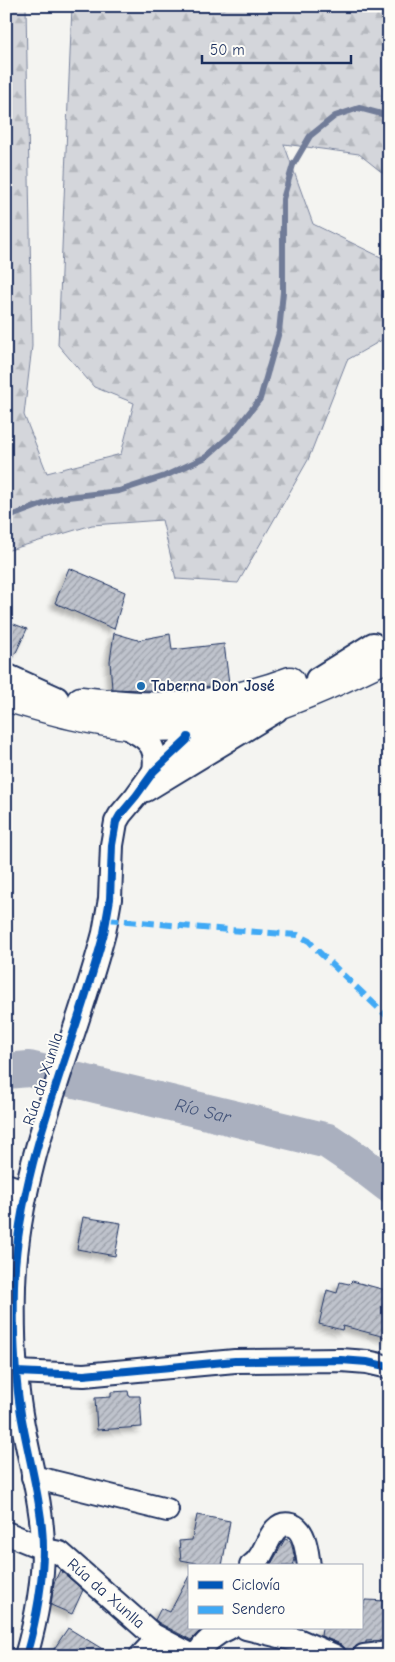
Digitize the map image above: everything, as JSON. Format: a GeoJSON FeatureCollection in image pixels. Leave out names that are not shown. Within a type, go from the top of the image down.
{"type":"FeatureCollection","features":[{"type":"Feature","properties":{"kind":"main road"},"geometry":{"type":"LineString","coordinates":[[6,697],[102,721],[197,736],[340,680],[384,645]]}},
{"type":"Feature","properties":{"kind":"main road"},"geometry":{"type":"LineString","coordinates":[[6,690],[67,700],[161,707],[181,706],[264,690],[384,645]]}},
{"type":"Feature","properties":{"kind":"street"},"geometry":{"type":"LineString","coordinates":[[133,731],[197,736],[230,709],[298,688],[384,645]]}},
{"type":"Feature","properties":{"kind":"street"},"geometry":{"type":"LineString","coordinates":[[6,675],[67,700],[104,709],[161,716],[197,736]]}},
{"type":"Feature","properties":{"kind":"street","name":"Rúa da Xunlla"},"geometry":{"type":"LineString","coordinates":[[136,796],[154,771],[197,736],[245,731],[300,697]]}},
{"type":"Feature","properties":{"kind":"street"},"geometry":{"type":"LineString","coordinates":[[102,721],[133,731],[146,738],[156,758],[154,771]]}},
{"type":"Feature","properties":{"kind":"street","name":"Rúa da Xunlla"},"geometry":{"type":"LineString","coordinates":[[189,1656],[158,1638],[67,1558],[60,1553],[43,1548],[33,1477],[21,1414],[16,1372],[14,1329],[15,1264],[20,1219],[16,1189],[37,1147],[100,947],[110,899],[114,830],[120,814],[197,736]]}},
{"type":"Feature","properties":{"kind":"street"},"geometry":{"type":"LineString","coordinates":[[16,1372],[84,1375],[235,1361],[331,1360],[366,1362],[389,1367]]}},
{"type":"Feature","properties":{"kind":"street"},"geometry":{"type":"LineString","coordinates":[[33,1477],[167,1510]]}},
{"type":"Feature","properties":{"kind":"street"},"geometry":{"type":"LineString","coordinates":[[253,1564],[259,1560],[272,1534],[278,1527],[286,1524],[295,1526],[302,1534],[309,1564]]}},
{"type":"Feature","properties":{"kind":"street"},"geometry":{"type":"LineString","coordinates":[[6,1533],[43,1548],[36,1616],[26,1656]]}},
{"type":"Feature","properties":{"kind":"street"},"geometry":{"type":"LineString","coordinates":[[197,1656],[200,1648],[225,1630]]}},
{"type":"Feature","properties":{"kind":"street"},"geometry":{"type":"LineString","coordinates":[[254,1630],[300,1641],[335,1656]]}},
{"type":"Feature","properties":{"kind":"street"},"geometry":{"type":"LineString","coordinates":[[141,1656],[158,1638]]}},
{"type":"Feature","properties":{"kind":"street"},"geometry":{"type":"LineString","coordinates":[[364,1656],[389,1653]]}},
{"type":"Feature","properties":{"kind":"green space"},"geometry":{"type":"Polygon","coordinates":[[[6,6],[26,6],[32,346],[24,415],[47,473],[121,454],[134,403],[94,387],[58,345],[72,6],[216,6],[222,10],[230,6],[389,6],[389,178],[359,154],[284,144],[313,224],[389,261],[389,336],[347,360],[308,460],[238,583],[176,579],[162,520],[92,525],[6,551],[6,6]]]}},
{"type":"Feature","properties":{"kind":"building"},"geometry":{"type":"Polygon","coordinates":[[[69,568],[125,592],[114,629],[55,603],[69,568]]]}},
{"type":"Feature","properties":{"kind":"building"},"geometry":{"type":"Polygon","coordinates":[[[6,621],[27,629],[11,663],[6,662],[6,621]]]}},
{"type":"Feature","properties":{"kind":"building"},"geometry":{"type":"Polygon","coordinates":[[[114,633],[138,640],[170,634],[172,650],[224,644],[229,683],[214,686],[175,688],[175,691],[112,689],[110,661],[114,633]]]}},
{"type":"Feature","properties":{"kind":"building"},"geometry":{"type":"Polygon","coordinates":[[[83,1217],[121,1223],[115,1256],[77,1249],[83,1217]]]}},
{"type":"Feature","properties":{"kind":"building"},"geometry":{"type":"Polygon","coordinates":[[[352,1281],[389,1291],[389,1338],[343,1326],[342,1330],[319,1324],[327,1290],[337,1293],[340,1282],[349,1284],[352,1281]]]}},
{"type":"Feature","properties":{"kind":"building"},"geometry":{"type":"Polygon","coordinates":[[[128,1391],[129,1396],[140,1396],[142,1427],[97,1430],[95,1398],[111,1397],[111,1392],[128,1391]]]}},
{"type":"Feature","properties":{"kind":"building"},"geometry":{"type":"Polygon","coordinates":[[[197,1515],[230,1521],[222,1564],[201,1564],[181,1560],[179,1541],[192,1540],[197,1515]]]}},
{"type":"Feature","properties":{"kind":"building"},"geometry":{"type":"Polygon","coordinates":[[[285,1539],[290,1541],[295,1559],[294,1564],[271,1564],[285,1539]]]}},
{"type":"Feature","properties":{"kind":"building"},"geometry":{"type":"Polygon","coordinates":[[[60,1570],[83,1590],[72,1614],[51,1605],[54,1583],[60,1570]]]}},
{"type":"Feature","properties":{"kind":"building"},"geometry":{"type":"Polygon","coordinates":[[[188,1578],[188,1630],[201,1630],[191,1640],[155,1620],[161,1608],[170,1612],[188,1578]]]}},
{"type":"Feature","properties":{"kind":"building"},"geometry":{"type":"Polygon","coordinates":[[[365,1600],[389,1601],[389,1640],[366,1641],[366,1643],[356,1646],[352,1652],[347,1652],[341,1644],[321,1636],[322,1630],[362,1630],[362,1610],[365,1600]]]}},
{"type":"Feature","properties":{"kind":"building"},"geometry":{"type":"Polygon","coordinates":[[[68,1628],[114,1656],[65,1656],[54,1649],[68,1628]]]}},
{"type":"Feature","properties":{"kind":"waterway"},"geometry":{"type":"LineString","coordinates":[[6,518],[59,498],[119,491],[165,476],[206,457],[233,433],[260,399],[279,332],[283,292],[283,199],[293,165],[310,136],[335,116],[359,108],[389,116]]}},
{"type":"Feature","properties":{"kind":"waterway","name":"Río Sar"},"geometry":{"type":"LineString","coordinates":[[6,1071],[29,1069],[328,1141],[389,1185]]}},
{"type":"Feature","properties":{"kind":"marked path"},"geometry":{"type":"LineString","coordinates":[[107,919],[298,935],[309,941],[389,1018]]}},
{"type":"Feature","properties":{"kind":"cycle path"},"geometry":{"type":"LineString","coordinates":[[26,1656],[38,1602],[43,1548],[41,1515],[24,1430],[14,1350],[14,1286],[18,1240],[25,1195],[49,1107],[104,933],[110,899],[112,845],[116,822],[154,771],[188,737]]}},
{"type":"Feature","properties":{"kind":"cycle path"},"geometry":{"type":"LineString","coordinates":[[16,1372],[84,1375],[235,1361],[341,1360],[367,1362],[389,1367]]}},
{"type":"Feature","properties":{"kind":"place","name":"Taberna Don José"},"geometry":{"type":"Point","coordinates":[141,686]}}]}
